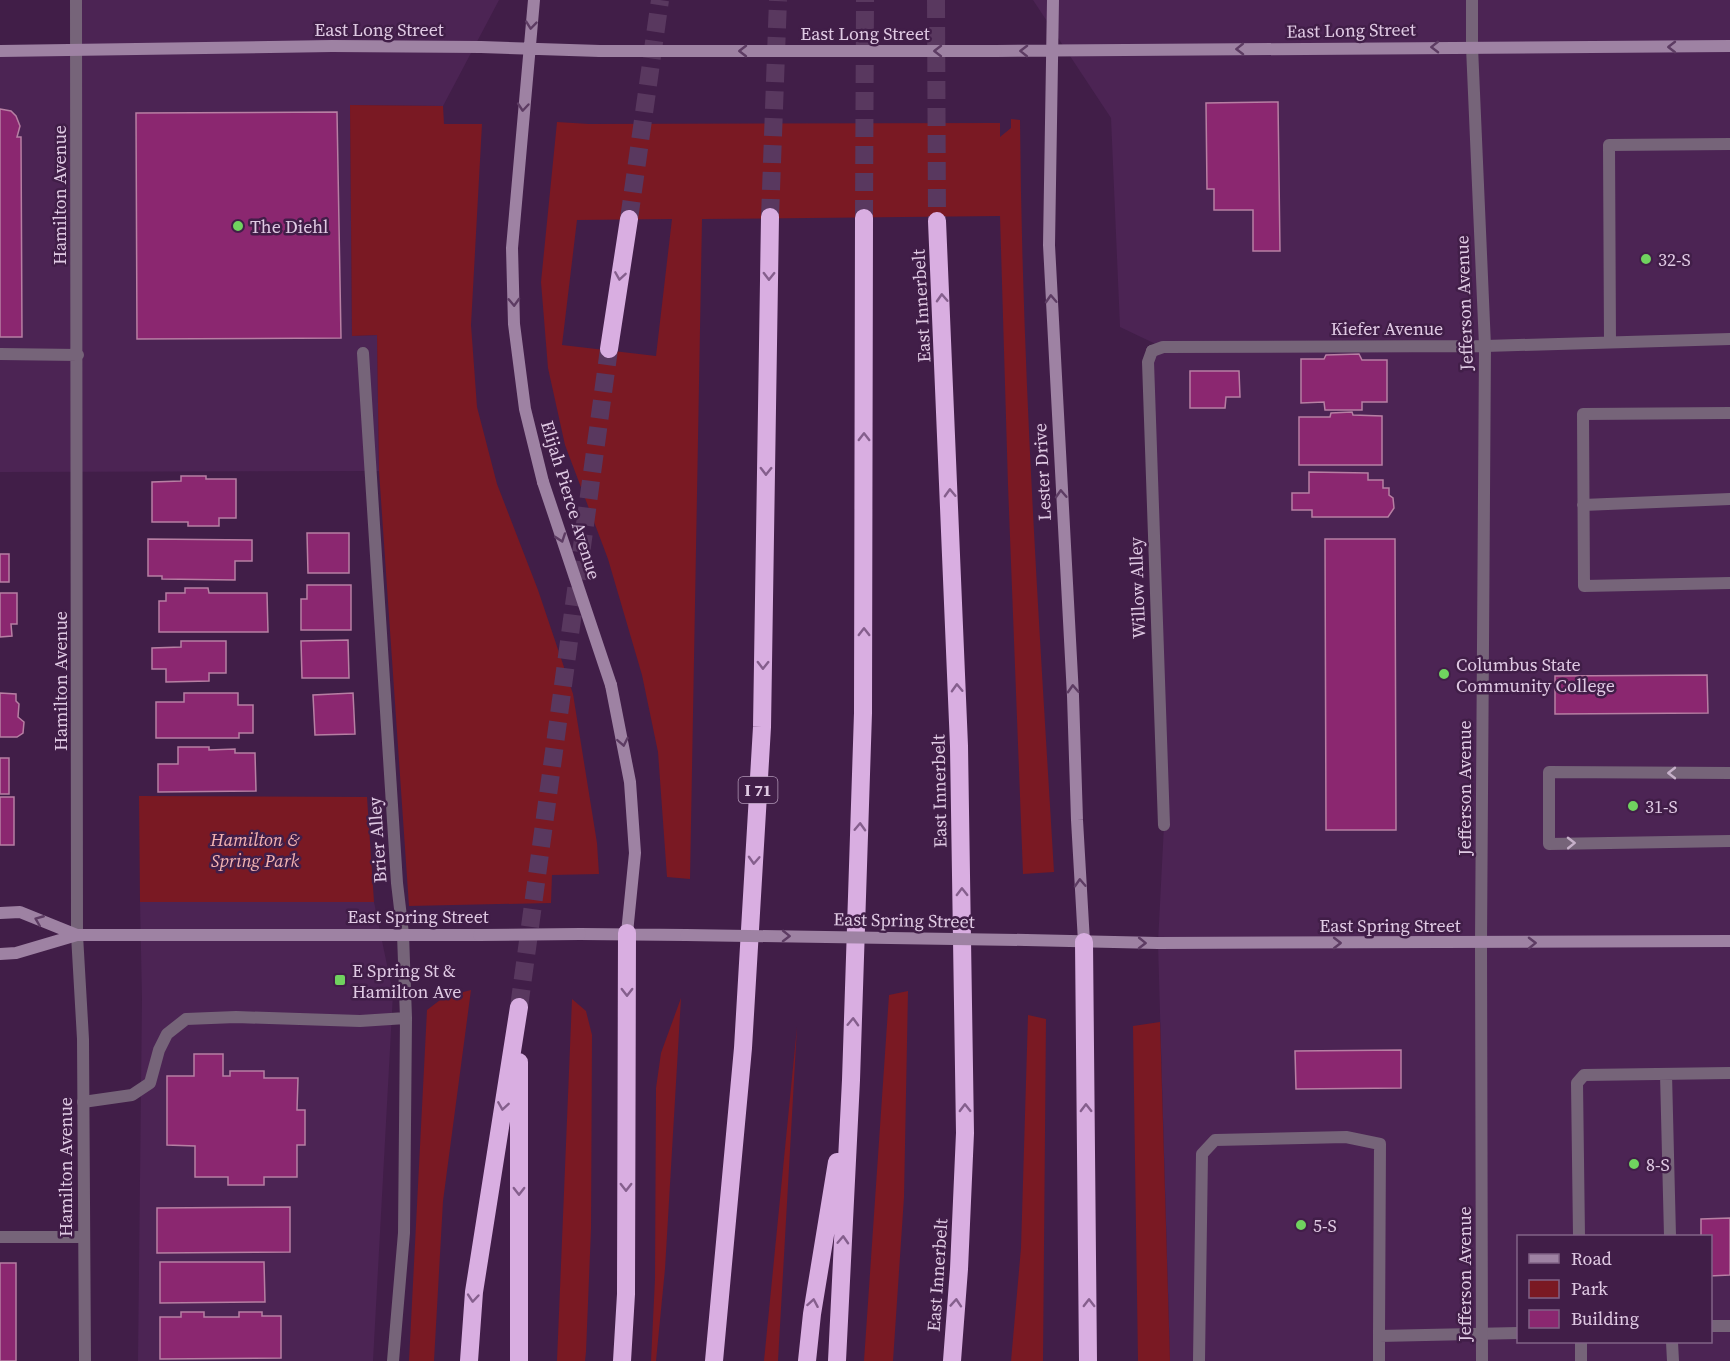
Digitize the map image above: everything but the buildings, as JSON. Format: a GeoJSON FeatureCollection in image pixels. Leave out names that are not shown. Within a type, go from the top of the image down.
{"type":"FeatureCollection","features":[{"type":"Feature","properties":{"kind":"highway","name":"I 71"},"geometry":{"type":"LineString","coordinates":[[714,1361],[743,1048],[762,727],[770,217]]}},
{"type":"Feature","properties":{"kind":"highway"},"geometry":{"type":"LineString","coordinates":[[837,1361],[851,1080],[864,713],[864,218]]}},
{"type":"Feature","properties":{"kind":"highway"},"geometry":{"type":"LineString","coordinates":[[609,348],[629,219]]}},
{"type":"Feature","properties":{"kind":"highway","name":"East Innerbelt"},"geometry":{"type":"LineString","coordinates":[[938,221],[959,746],[966,1133],[952,1361]]}},
{"type":"Feature","properties":{"kind":"highway"},"geometry":{"type":"LineString","coordinates":[[622,1361],[626,1283],[627,933]]}},
{"type":"Feature","properties":{"kind":"highway"},"geometry":{"type":"LineString","coordinates":[[1084,942],[1088,1361]]}},
{"type":"Feature","properties":{"kind":"highway"},"geometry":{"type":"LineString","coordinates":[[469,1361],[474,1292],[519,1006],[519,1361]]}},
{"type":"Feature","properties":{"kind":"highway"},"geometry":{"type":"LineString","coordinates":[[807,1361],[812,1314],[851,1080]]}},
{"type":"Feature","properties":{"kind":"main road","name":"Elijah Pierce Avenue"},"geometry":{"type":"LineString","coordinates":[[534,0],[512,248],[514,324],[525,409],[543,482],[611,685],[630,782],[635,853],[627,933]]}},
{"type":"Feature","properties":{"kind":"main road","name":"Lester Drive"},"geometry":{"type":"LineString","coordinates":[[1053,0],[1049,245],[1084,942]]}},
{"type":"Feature","properties":{"kind":"main road","name":"East Long Street"},"geometry":{"type":"LineString","coordinates":[[0,51],[332,46],[600,51],[1052,51],[1730,46]]}},
{"type":"Feature","properties":{"kind":"main road"},"geometry":{"type":"LineString","coordinates":[[0,913],[20,912],[77,935]]}},
{"type":"Feature","properties":{"kind":"main road","name":"East Spring Street"},"geometry":{"type":"LineString","coordinates":[[77,935],[627,933],[1084,942],[1730,941]]}},
{"type":"Feature","properties":{"kind":"main road"},"geometry":{"type":"LineString","coordinates":[[0,954],[16,953],[77,935]]}},
{"type":"Feature","properties":{"kind":"street","name":"Hamilton Avenue"},"geometry":{"type":"LineString","coordinates":[[76,0],[77,935],[83,1039],[85,1361]]}},
{"type":"Feature","properties":{"kind":"street","name":"Jefferson Avenue"},"geometry":{"type":"LineString","coordinates":[[1472,0],[1485,346],[1481,943],[1482,1361]]}},
{"type":"Feature","properties":{"kind":"street"},"geometry":{"type":"LineString","coordinates":[[1610,342],[1609,145],[1730,144]]}},
{"type":"Feature","properties":{"kind":"street","name":"Kiefer Avenue"},"geometry":{"type":"LineString","coordinates":[[1152,351],[1163,347],[1485,346],[1730,339]]}},
{"type":"Feature","properties":{"kind":"street","name":"Willow Alley"},"geometry":{"type":"LineString","coordinates":[[1152,351],[1148,362],[1164,825]]}},
{"type":"Feature","properties":{"kind":"street","name":"Brier Alley"},"geometry":{"type":"LineString","coordinates":[[363,353],[397,882],[403,934],[406,1018],[404,1233],[393,1361]]}},
{"type":"Feature","properties":{"kind":"street"},"geometry":{"type":"LineString","coordinates":[[0,354],[78,355]]}},
{"type":"Feature","properties":{"kind":"street"},"geometry":{"type":"LineString","coordinates":[[1730,413],[1583,414],[1584,586],[1730,584]]}},
{"type":"Feature","properties":{"kind":"street"},"geometry":{"type":"LineString","coordinates":[[1583,505],[1730,499]]}},
{"type":"Feature","properties":{"kind":"street"},"geometry":{"type":"LineString","coordinates":[[1730,773],[1549,772],[1549,844],[1730,841]]}},
{"type":"Feature","properties":{"kind":"street"},"geometry":{"type":"LineString","coordinates":[[83,1102],[132,1095],[150,1083],[159,1050],[167,1034],[186,1019],[236,1017],[360,1021],[406,1018]]}},
{"type":"Feature","properties":{"kind":"street"},"geometry":{"type":"LineString","coordinates":[[1579,1235],[1577,1083],[1584,1075],[1730,1073]]}},
{"type":"Feature","properties":{"kind":"street"},"geometry":{"type":"LineString","coordinates":[[1666,1074],[1670,1235]]}},
{"type":"Feature","properties":{"kind":"street"},"geometry":{"type":"LineString","coordinates":[[1199,1361],[1202,1154],[1215,1140],[1346,1137],[1380,1144],[1379,1361]]}},
{"type":"Feature","properties":{"kind":"street"},"geometry":{"type":"LineString","coordinates":[[0,1238],[84,1237]]}},
{"type":"Feature","properties":{"kind":"street"},"geometry":{"type":"LineString","coordinates":[[1712,1326],[1730,1326]]}},
{"type":"Feature","properties":{"kind":"street"},"geometry":{"type":"LineString","coordinates":[[1378,1336],[1517,1333]]}},
{"type":"Feature","properties":{"kind":"street"},"geometry":{"type":"LineString","coordinates":[[1581,1343],[1581,1361]]}},
{"type":"Feature","properties":{"kind":"street"},"geometry":{"type":"LineString","coordinates":[[1672,1343],[1672,1361]]}},
{"type":"Feature","properties":{"kind":"shaded area"},"geometry":{"type":"Polygon","coordinates":[[[77,0],[499,0],[443,106],[350,105],[352,336],[377,335],[379,471],[0,472],[0,49],[78,50],[77,0]]]}},
{"type":"Feature","properties":{"kind":"shaded area","name":"Columbus State Community College"},"geometry":{"type":"Polygon","coordinates":[[[1033,0],[1730,0],[1730,1361],[1170,1361],[1158,943],[1164,825],[1148,362],[1162,347],[1120,327],[1111,118],[1033,0]]]}},
{"type":"Feature","properties":{"kind":"shaded area"},"geometry":{"type":"Polygon","coordinates":[[[140,902],[374,902],[393,994],[373,1361],[138,1361],[142,999],[140,902]]]}},
{"type":"Feature","properties":{"kind":"green space"},"geometry":{"type":"Polygon","coordinates":[[[350,105],[443,106],[444,124],[482,124],[471,325],[477,407],[497,484],[538,590],[573,694],[597,843],[599,874],[552,875],[551,903],[409,906],[379,471],[377,335],[352,336],[350,105]]]}},
{"type":"Feature","properties":{"kind":"green space"},"geometry":{"type":"Polygon","coordinates":[[[1011,119],[1020,120],[1028,402],[1054,872],[1023,874],[1000,216],[702,219],[690,879],[667,877],[658,752],[642,675],[608,559],[565,445],[548,368],[541,282],[557,122],[589,124],[1000,123],[1000,137],[1011,128],[1011,119]],[[672,219],[577,220],[562,345],[656,356],[672,219]]]}},
{"type":"Feature","properties":{"kind":"green space","name":"Hamilton & Spring Park"},"geometry":{"type":"Polygon","coordinates":[[[139,796],[367,797],[374,902],[140,902],[139,796]]]}},
{"type":"Feature","properties":{"kind":"green space"},"geometry":{"type":"Polygon","coordinates":[[[471,990],[443,1201],[434,1361],[409,1361],[427,1010],[444,997],[471,990]]]}},
{"type":"Feature","properties":{"kind":"green space"},"geometry":{"type":"Polygon","coordinates":[[[908,991],[904,1197],[893,1361],[864,1361],[889,995],[908,991]]]}},
{"type":"Feature","properties":{"kind":"green space"},"geometry":{"type":"Polygon","coordinates":[[[681,998],[665,1269],[656,1361],[651,1361],[655,1279],[656,1088],[661,1053],[681,998]]]}},
{"type":"Feature","properties":{"kind":"green space"},"geometry":{"type":"Polygon","coordinates":[[[572,999],[586,1011],[592,1035],[591,1229],[586,1352],[585,1361],[557,1361],[572,999]]]}},
{"type":"Feature","properties":{"kind":"green space"},"geometry":{"type":"Polygon","coordinates":[[[1028,1015],[1046,1019],[1043,1361],[1011,1361],[1021,1248],[1028,1015]]]}},
{"type":"Feature","properties":{"kind":"green space"},"geometry":{"type":"Polygon","coordinates":[[[1160,1022],[1170,1361],[1138,1361],[1133,1026],[1160,1022]]]}},
{"type":"Feature","properties":{"kind":"green space"},"geometry":{"type":"Polygon","coordinates":[[[797,1027],[778,1361],[764,1361],[797,1027]]]}},
{"type":"Feature","properties":{"kind":"tunnel"},"geometry":{"type":"LineString","coordinates":[[629,219],[660,0]]}},
{"type":"Feature","properties":{"kind":"tunnel"},"geometry":{"type":"LineString","coordinates":[[770,217],[778,0]]}},
{"type":"Feature","properties":{"kind":"tunnel"},"geometry":{"type":"LineString","coordinates":[[864,218],[865,0]]}},
{"type":"Feature","properties":{"kind":"tunnel"},"geometry":{"type":"LineString","coordinates":[[936,0],[937,221]]}},
{"type":"Feature","properties":{"kind":"tunnel"},"geometry":{"type":"LineString","coordinates":[[519,1007],[609,349]]}},
{"type":"Feature","properties":{"kind":"place","name":"The Diehl"},"geometry":{"type":"Point","coordinates":[238,226]}},
{"type":"Feature","properties":{"kind":"place","name":"32-S"},"geometry":{"type":"Point","coordinates":[1646,259]}},
{"type":"Feature","properties":{"kind":"place","name":"Columbus State Community College"},"geometry":{"type":"Point","coordinates":[1444,674]}},
{"type":"Feature","properties":{"kind":"place","name":"31-S"},"geometry":{"type":"Point","coordinates":[1633,806]}},
{"type":"Feature","properties":{"kind":"place","name":"E Spring St & Hamilton Ave"},"geometry":{"type":"Point","coordinates":[340,980]}},
{"type":"Feature","properties":{"kind":"place","name":"8-S"},"geometry":{"type":"Point","coordinates":[1634,1164]}},
{"type":"Feature","properties":{"kind":"place","name":"5-S"},"geometry":{"type":"Point","coordinates":[1301,1225]}}]}
